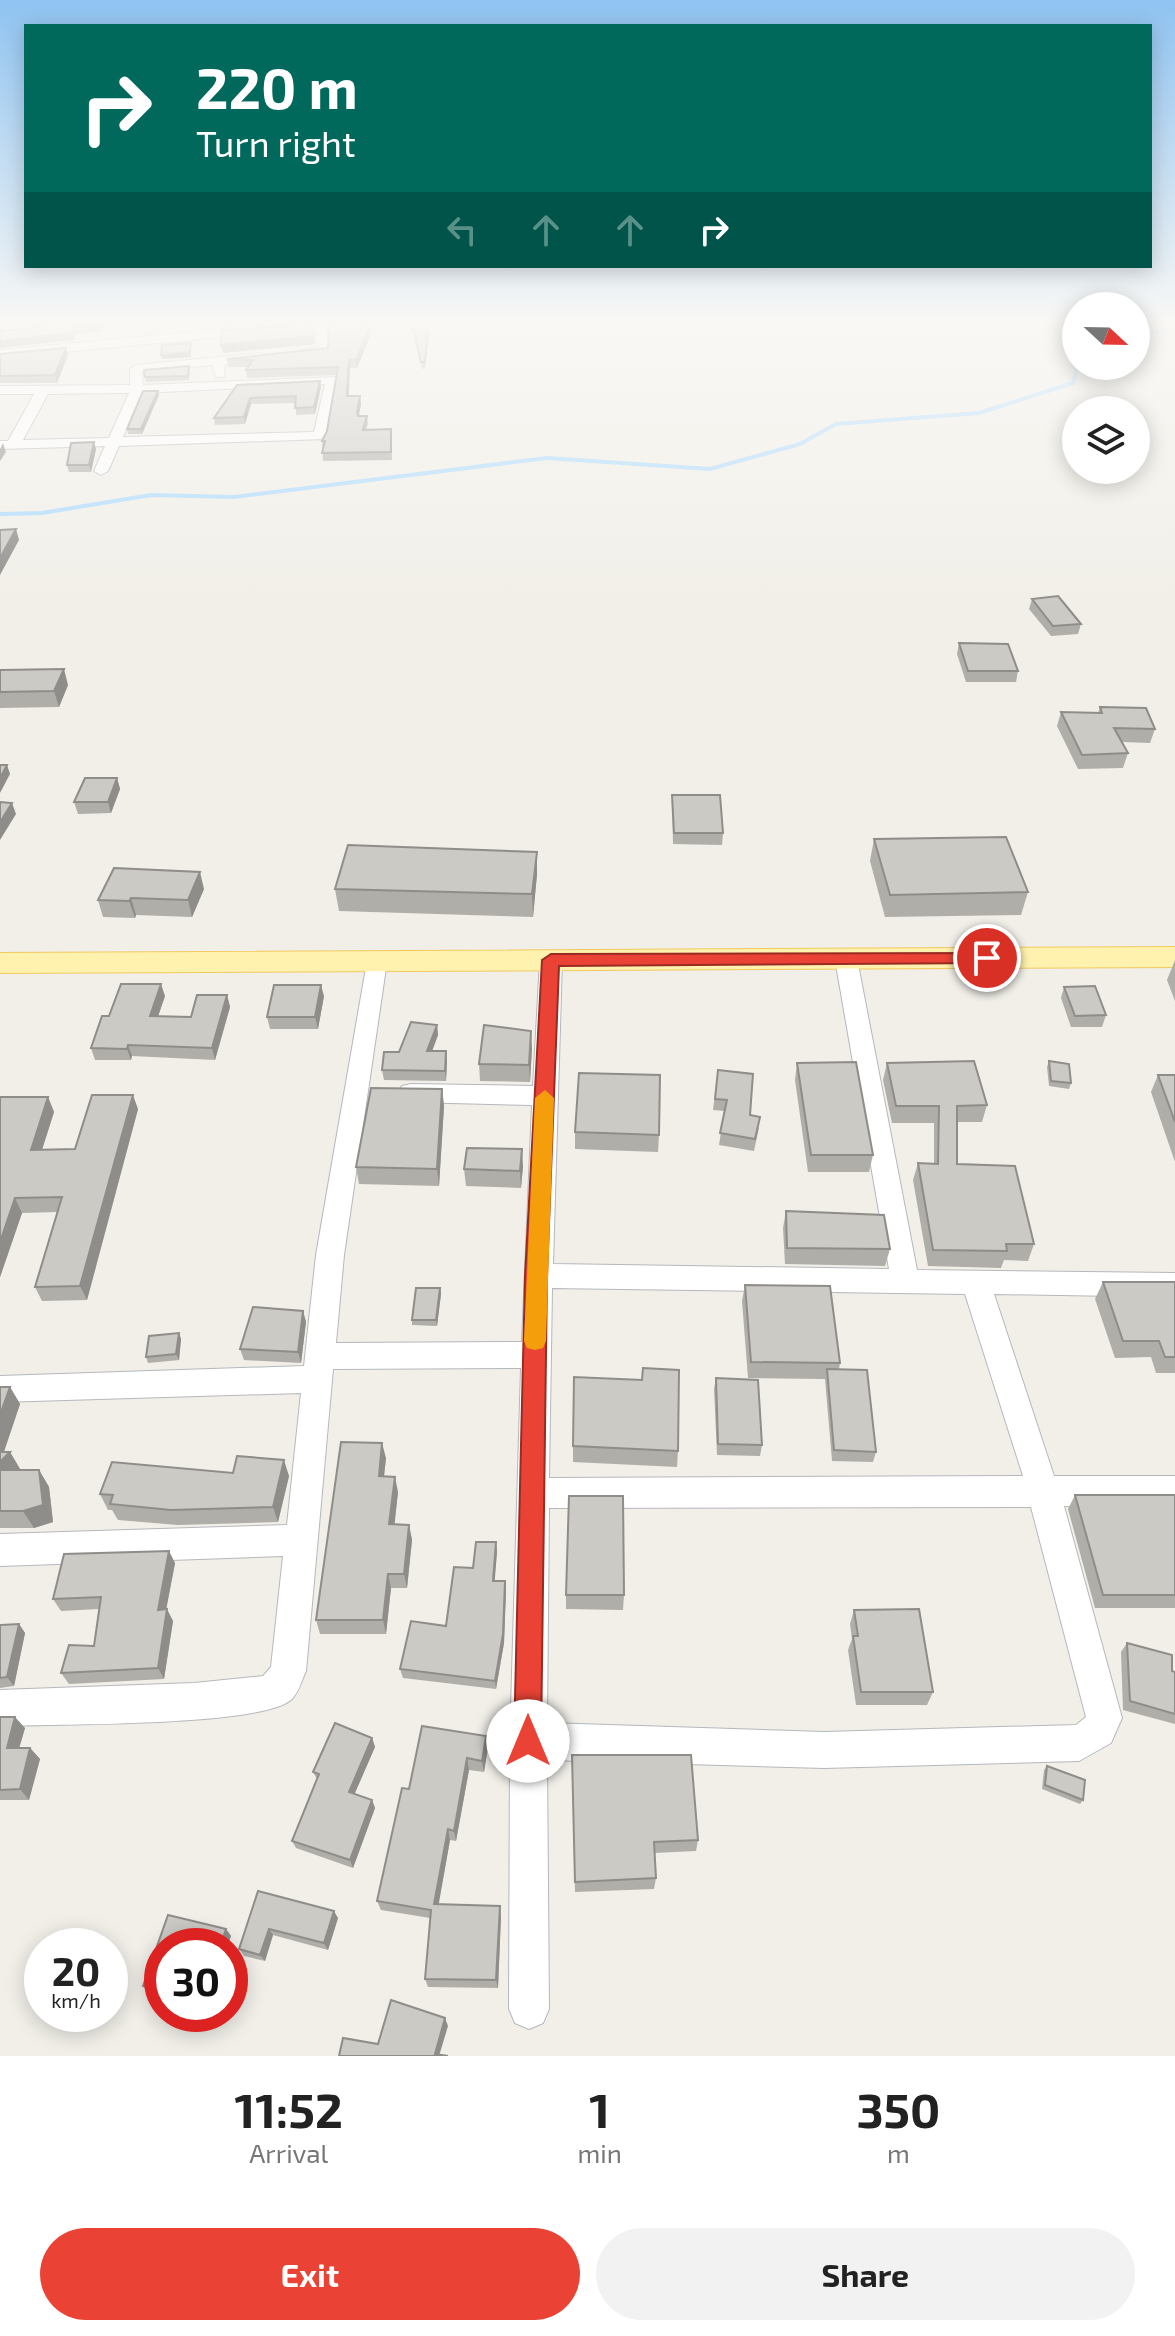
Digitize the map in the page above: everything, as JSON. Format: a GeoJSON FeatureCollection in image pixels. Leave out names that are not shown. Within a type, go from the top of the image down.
{"type":"FeatureCollection","features":[{"type":"Feature","properties":{"kind":"main road"},"geometry":{"type":"LineString","coordinates":[[0,944],[1175,939]]}},
{"type":"Feature","properties":{"kind":"main road"},"geometry":{"type":"LineString","coordinates":[[0,963],[1175,957]]}},
{"type":"Feature","properties":{"kind":"street"},"geometry":{"type":"LineString","coordinates":[[7,445],[27,415]]}},
{"type":"Feature","properties":{"kind":"street"},"geometry":{"type":"LineString","coordinates":[[101,471],[126,415]]}},
{"type":"Feature","properties":{"kind":"street"},"geometry":{"type":"LineString","coordinates":[[7,445],[320,436],[325,415]]}},
{"type":"Feature","properties":{"kind":"street"},"geometry":{"type":"LineString","coordinates":[[846,959],[905,1280]]}},
{"type":"Feature","properties":{"kind":"street"},"geometry":{"type":"LineString","coordinates":[[529,2009],[528,1741],[536,1276],[551,960]]}},
{"type":"Feature","properties":{"kind":"street"},"geometry":{"type":"LineString","coordinates":[[0,1708],[194,1701],[267,1693],[280,1686],[288,1671],[318,1368],[354,1092],[376,961]]}},
{"type":"Feature","properties":{"kind":"street"},"geometry":{"type":"LineString","coordinates":[[354,1092],[545,1096]]}},
{"type":"Feature","properties":{"kind":"street"},"geometry":{"type":"LineString","coordinates":[[536,1276],[1175,1285]]}},
{"type":"Feature","properties":{"kind":"street"},"geometry":{"type":"LineString","coordinates":[[528,1741],[824,1750],[1079,1743],[1102,1727],[1104,1718],[1043,1490],[975,1281]]}},
{"type":"Feature","properties":{"kind":"street"},"geometry":{"type":"LineString","coordinates":[[0,1389],[535,1355]]}},
{"type":"Feature","properties":{"kind":"street"},"geometry":{"type":"LineString","coordinates":[[533,1493],[1175,1491]]}},
{"type":"Feature","properties":{"kind":"street"},"geometry":{"type":"LineString","coordinates":[[0,1550],[299,1540]]}},
{"type":"Feature","properties":{"kind":"building"},"geometry":{"type":"Polygon","coordinates":[[[133,415],[147,415],[141,429],[127,429],[133,415]]]}},
{"type":"Feature","properties":{"kind":"building"},"geometry":{"type":"Polygon","coordinates":[[[216,415],[245,415],[244,417],[214,418],[216,415]]]}},
{"type":"Feature","properties":{"kind":"building"},"geometry":{"type":"Polygon","coordinates":[[[330,415],[367,416],[363,430],[391,429],[391,452],[322,453],[325,441],[322,441],[330,415]]]}},
{"type":"Feature","properties":{"kind":"building"},"geometry":{"type":"Polygon","coordinates":[[[94,442],[89,465],[67,465],[71,443],[94,442]]]}},
{"type":"Feature","properties":{"kind":"building"},"geometry":{"type":"Polygon","coordinates":[[[16,529],[0,558],[0,530],[16,529]]]}},
{"type":"Feature","properties":{"kind":"building"},"geometry":{"type":"Polygon","coordinates":[[[1058,596],[1081,624],[1053,626],[1032,599],[1058,596]]]}},
{"type":"Feature","properties":{"kind":"building"},"geometry":{"type":"Polygon","coordinates":[[[959,643],[1008,644],[1018,671],[968,671],[959,643]]]}},
{"type":"Feature","properties":{"kind":"building"},"geometry":{"type":"Polygon","coordinates":[[[64,669],[54,691],[0,692],[0,670],[64,669]]]}},
{"type":"Feature","properties":{"kind":"building"},"geometry":{"type":"Polygon","coordinates":[[[1100,707],[1146,708],[1155,729],[1114,728],[1128,753],[1082,755],[1061,712],[1102,713],[1100,707]]]}},
{"type":"Feature","properties":{"kind":"building"},"geometry":{"type":"Polygon","coordinates":[[[0,765],[7,765],[0,778],[0,765]]]}},
{"type":"Feature","properties":{"kind":"building"},"geometry":{"type":"Polygon","coordinates":[[[85,778],[117,778],[108,802],[74,802],[85,778]]]}},
{"type":"Feature","properties":{"kind":"building"},"geometry":{"type":"Polygon","coordinates":[[[672,795],[720,795],[723,833],[674,833],[672,795]]]}},
{"type":"Feature","properties":{"kind":"building"},"geometry":{"type":"Polygon","coordinates":[[[0,802],[12,803],[0,822],[0,802]]]}},
{"type":"Feature","properties":{"kind":"building"},"geometry":{"type":"Polygon","coordinates":[[[1006,837],[1028,892],[890,895],[874,839],[1006,837]]]}},
{"type":"Feature","properties":{"kind":"building"},"geometry":{"type":"Polygon","coordinates":[[[348,845],[537,852],[532,894],[335,889],[348,845]]]}},
{"type":"Feature","properties":{"kind":"building"},"geometry":{"type":"Polygon","coordinates":[[[114,868],[200,872],[188,900],[98,900],[114,868]]]}},
{"type":"Feature","properties":{"kind":"building"},"geometry":{"type":"Polygon","coordinates":[[[121,984],[161,984],[150,1016],[191,1017],[197,995],[227,995],[212,1048],[128,1045],[127,1049],[91,1048],[102,1016],[109,1016],[121,984]]]}},
{"type":"Feature","properties":{"kind":"building"},"geometry":{"type":"Polygon","coordinates":[[[274,985],[321,985],[315,1017],[267,1017],[274,985]]]}},
{"type":"Feature","properties":{"kind":"building"},"geometry":{"type":"Polygon","coordinates":[[[1095,986],[1106,1015],[1075,1016],[1064,987],[1095,986]]]}},
{"type":"Feature","properties":{"kind":"building"},"geometry":{"type":"Polygon","coordinates":[[[411,1022],[437,1025],[427,1051],[446,1051],[445,1071],[382,1070],[384,1052],[399,1052],[411,1022]]]}},
{"type":"Feature","properties":{"kind":"building"},"geometry":{"type":"Polygon","coordinates":[[[484,1025],[531,1031],[529,1065],[479,1064],[484,1025]]]}},
{"type":"Feature","properties":{"kind":"building"},"geometry":{"type":"Polygon","coordinates":[[[974,1061],[987,1105],[957,1106],[957,1164],[1015,1166],[1034,1244],[1006,1244],[1007,1251],[933,1250],[918,1163],[938,1164],[939,1106],[896,1106],[887,1063],[974,1061]]]}},
{"type":"Feature","properties":{"kind":"building"},"geometry":{"type":"Polygon","coordinates":[[[1049,1061],[1069,1064],[1071,1083],[1051,1081],[1049,1061]]]}},
{"type":"Feature","properties":{"kind":"building"},"geometry":{"type":"Polygon","coordinates":[[[856,1062],[873,1155],[811,1155],[797,1063],[856,1062]]]}},
{"type":"Feature","properties":{"kind":"building"},"geometry":{"type":"Polygon","coordinates":[[[718,1070],[753,1074],[750,1115],[760,1117],[755,1139],[720,1133],[727,1100],[715,1099],[718,1070]]]}},
{"type":"Feature","properties":{"kind":"building"},"geometry":{"type":"Polygon","coordinates":[[[579,1073],[660,1075],[659,1135],[575,1132],[579,1073]]]}},
{"type":"Feature","properties":{"kind":"building"},"geometry":{"type":"Polygon","coordinates":[[[1158,1075],[1175,1075],[1175,1122],[1158,1075]]]}},
{"type":"Feature","properties":{"kind":"building"},"geometry":{"type":"Polygon","coordinates":[[[371,1088],[442,1089],[437,1169],[356,1167],[371,1088]]]}},
{"type":"Feature","properties":{"kind":"building"},"geometry":{"type":"Polygon","coordinates":[[[92,1095],[133,1095],[80,1286],[35,1287],[62,1197],[15,1198],[0,1242],[0,1097],[48,1097],[31,1150],[75,1149],[92,1095]]]}},
{"type":"Feature","properties":{"kind":"building"},"geometry":{"type":"Polygon","coordinates":[[[467,1148],[522,1149],[520,1171],[464,1169],[467,1148]]]}},
{"type":"Feature","properties":{"kind":"building"},"geometry":{"type":"Polygon","coordinates":[[[786,1211],[884,1215],[890,1249],[787,1248],[786,1211]]]}},
{"type":"Feature","properties":{"kind":"building"},"geometry":{"type":"Polygon","coordinates":[[[1103,1282],[1175,1282],[1175,1357],[1165,1357],[1159,1341],[1123,1341],[1103,1282]]]}},
{"type":"Feature","properties":{"kind":"building"},"geometry":{"type":"Polygon","coordinates":[[[745,1285],[830,1286],[840,1363],[751,1362],[745,1285]]]}},
{"type":"Feature","properties":{"kind":"building"},"geometry":{"type":"Polygon","coordinates":[[[416,1288],[440,1288],[436,1320],[412,1320],[416,1288]]]}},
{"type":"Feature","properties":{"kind":"building"},"geometry":{"type":"Polygon","coordinates":[[[253,1307],[303,1311],[298,1352],[240,1349],[253,1307]]]}},
{"type":"Feature","properties":{"kind":"building"},"geometry":{"type":"Polygon","coordinates":[[[179,1333],[176,1354],[146,1357],[149,1336],[179,1333]]]}},
{"type":"Feature","properties":{"kind":"building"},"geometry":{"type":"Polygon","coordinates":[[[643,1368],[679,1370],[678,1451],[573,1446],[574,1377],[642,1380],[643,1368]]]}},
{"type":"Feature","properties":{"kind":"building"},"geometry":{"type":"Polygon","coordinates":[[[827,1369],[867,1370],[876,1452],[834,1450],[827,1369]]]}},
{"type":"Feature","properties":{"kind":"building"},"geometry":{"type":"Polygon","coordinates":[[[716,1378],[758,1380],[762,1445],[718,1444],[716,1378]]]}},
{"type":"Feature","properties":{"kind":"building"},"geometry":{"type":"Polygon","coordinates":[[[0,1387],[10,1387],[0,1415],[0,1387]]]}},
{"type":"Feature","properties":{"kind":"building"},"geometry":{"type":"Polygon","coordinates":[[[341,1442],[382,1443],[379,1476],[395,1477],[389,1524],[409,1525],[404,1574],[388,1574],[383,1620],[316,1620],[341,1442]]]}},
{"type":"Feature","properties":{"kind":"building"},"geometry":{"type":"Polygon","coordinates":[[[0,1452],[10,1452],[0,1462],[0,1452]]]}},
{"type":"Feature","properties":{"kind":"building"},"geometry":{"type":"Polygon","coordinates":[[[237,1456],[284,1460],[273,1507],[171,1510],[110,1504],[113,1495],[100,1494],[112,1462],[233,1473],[237,1456]]]}},
{"type":"Feature","properties":{"kind":"building"},"geometry":{"type":"Polygon","coordinates":[[[0,1470],[39,1470],[43,1505],[23,1511],[0,1511],[0,1470]]]}},
{"type":"Feature","properties":{"kind":"building"},"geometry":{"type":"Polygon","coordinates":[[[1075,1495],[1175,1495],[1175,1595],[1103,1595],[1075,1495]]]}},
{"type":"Feature","properties":{"kind":"building"},"geometry":{"type":"Polygon","coordinates":[[[569,1496],[623,1496],[624,1595],[566,1595],[569,1496]]]}},
{"type":"Feature","properties":{"kind":"building"},"geometry":{"type":"Polygon","coordinates":[[[476,1542],[496,1542],[493,1581],[505,1581],[503,1634],[495,1681],[400,1669],[411,1621],[446,1626],[454,1567],[473,1568],[476,1542]]]}},
{"type":"Feature","properties":{"kind":"building"},"geometry":{"type":"Polygon","coordinates":[[[169,1551],[158,1610],[167,1609],[158,1668],[61,1673],[69,1645],[94,1646],[101,1597],[53,1599],[64,1554],[169,1551]]]}},
{"type":"Feature","properties":{"kind":"building"},"geometry":{"type":"Polygon","coordinates":[[[919,1609],[933,1692],[861,1692],[853,1636],[858,1636],[854,1610],[919,1609]]]}},
{"type":"Feature","properties":{"kind":"building"},"geometry":{"type":"Polygon","coordinates":[[[19,1624],[7,1677],[0,1678],[0,1625],[19,1624]]]}},
{"type":"Feature","properties":{"kind":"building"},"geometry":{"type":"Polygon","coordinates":[[[1127,1643],[1172,1655],[1175,1714],[1130,1701],[1127,1643]]]}},
{"type":"Feature","properties":{"kind":"building"},"geometry":{"type":"Polygon","coordinates":[[[0,1717],[15,1717],[7,1748],[30,1748],[20,1789],[0,1790],[0,1717]]]}},
{"type":"Feature","properties":{"kind":"building"},"geometry":{"type":"Polygon","coordinates":[[[335,1723],[372,1738],[349,1792],[372,1800],[350,1860],[292,1841],[319,1774],[313,1772],[335,1723]]]}},
{"type":"Feature","properties":{"kind":"building"},"geometry":{"type":"Polygon","coordinates":[[[422,1726],[486,1736],[482,1761],[467,1758],[454,1831],[448,1829],[434,1904],[500,1906],[496,1980],[425,1979],[431,1910],[377,1901],[402,1788],[409,1789],[422,1726]]]}},
{"type":"Feature","properties":{"kind":"building"},"geometry":{"type":"Polygon","coordinates":[[[572,1755],[691,1755],[698,1840],[654,1842],[656,1878],[575,1882],[572,1755]]]}},
{"type":"Feature","properties":{"kind":"building"},"geometry":{"type":"Polygon","coordinates":[[[1047,1766],[1085,1780],[1083,1800],[1045,1785],[1047,1766]]]}},
{"type":"Feature","properties":{"kind":"building"},"geometry":{"type":"Polygon","coordinates":[[[258,1891],[334,1911],[324,1943],[269,1929],[260,1955],[248,1952],[246,1928],[258,1891]]]}},
{"type":"Feature","properties":{"kind":"building"},"geometry":{"type":"Polygon","coordinates":[[[168,1915],[222,1928],[163,1928],[168,1915]]]}},
{"type":"Feature","properties":{"kind":"building"},"geometry":{"type":"Polygon","coordinates":[[[391,2000],[445,2018],[435,2054],[448,2056],[339,2056],[343,2038],[378,2044],[391,2000]]]}},
{"type":"Feature","properties":{"kind":"waterway"},"geometry":{"type":"LineString","coordinates":[[0,514],[42,513],[151,495],[234,497],[547,458],[710,469],[800,444],[836,424],[954,415]]}},
{"type":"Feature","properties":{"kind":"slow traffic"},"geometry":{"type":"LineString","coordinates":[[535,1341],[545,1098]]}},
{"type":"Feature","properties":{"kind":"route"},"geometry":{"type":"LineString","coordinates":[[528,1741],[536,1276],[551,960],[987,958]]}}]}
